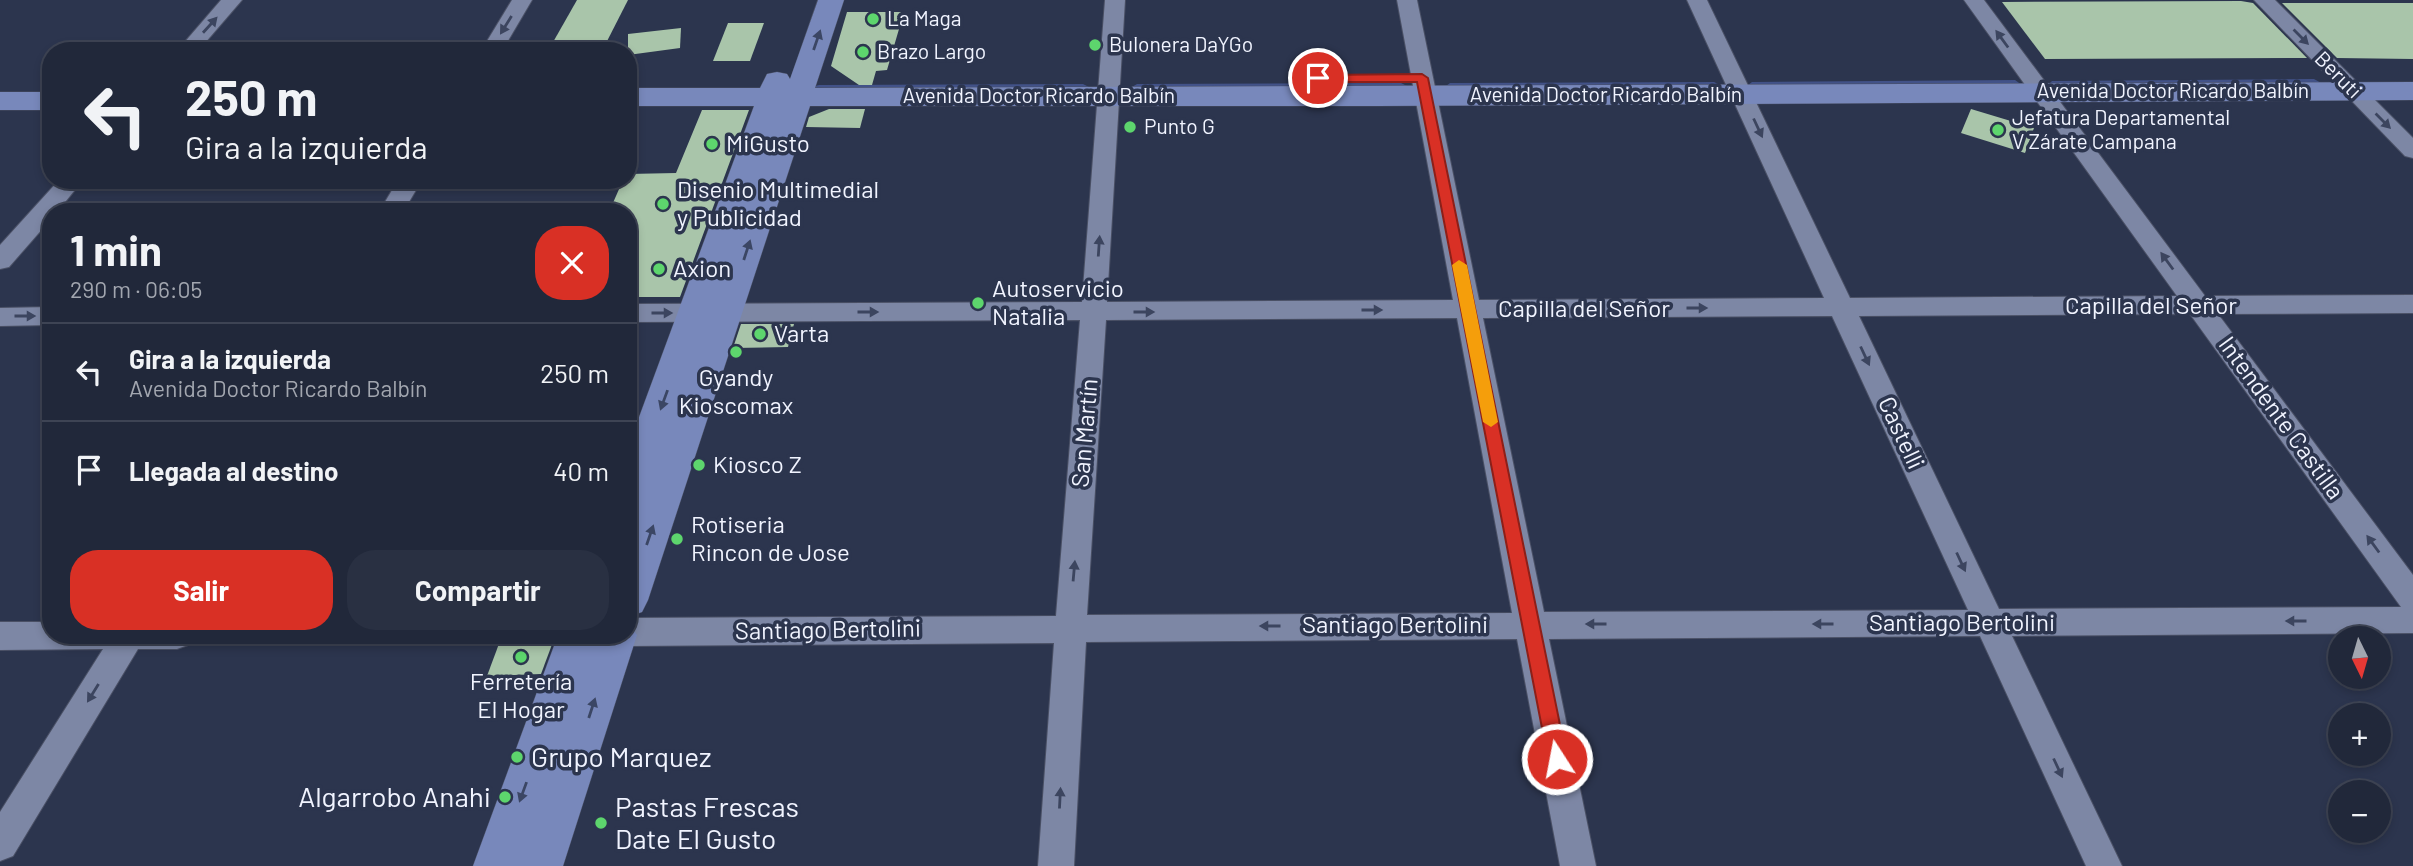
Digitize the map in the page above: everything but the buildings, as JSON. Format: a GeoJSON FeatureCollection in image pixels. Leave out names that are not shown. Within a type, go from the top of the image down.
{"type":"FeatureCollection","features":[{"type":"Feature","properties":{"kind":"main road"},"geometry":{"type":"LineString","coordinates":[[788,88],[806,0]]}},
{"type":"Feature","properties":{"kind":"main road"},"geometry":{"type":"LineString","coordinates":[[637,569],[711,313],[788,88],[831,0]]}},
{"type":"Feature","properties":{"kind":"main road","name":"Avenida Doctor Ricardo Balbín"},"geometry":{"type":"LineString","coordinates":[[2345,83],[2413,74]]}},
{"type":"Feature","properties":{"kind":"main road"},"geometry":{"type":"LineString","coordinates":[[637,81],[788,88]]}},
{"type":"Feature","properties":{"kind":"main road","name":"Avenida Doctor Ricardo Balbín"},"geometry":{"type":"LineString","coordinates":[[788,88],[2345,83],[2413,91]]}},
{"type":"Feature","properties":{"kind":"main road"},"geometry":{"type":"LineString","coordinates":[[0,85],[42,85]]}},
{"type":"Feature","properties":{"kind":"main road"},"geometry":{"type":"LineString","coordinates":[[637,96],[788,88]]}},
{"type":"Feature","properties":{"kind":"main road"},"geometry":{"type":"LineString","coordinates":[[0,101],[42,101]]}},
{"type":"Feature","properties":{"kind":"main road"},"geometry":{"type":"LineString","coordinates":[[637,480],[711,313]]}},
{"type":"Feature","properties":{"kind":"main road"},"geometry":{"type":"LineString","coordinates":[[497,866],[576,644]]}},
{"type":"Feature","properties":{"kind":"main road"},"geometry":{"type":"LineString","coordinates":[[539,866],[613,644]]}},
{"type":"Feature","properties":{"kind":"street"},"geometry":{"type":"LineString","coordinates":[[195,42],[232,0]]}},
{"type":"Feature","properties":{"kind":"street"},"geometry":{"type":"LineString","coordinates":[[496,42],[522,0]]}},
{"type":"Feature","properties":{"kind":"street","name":"San Martín"},"geometry":{"type":"LineString","coordinates":[[1056,866],[1069,628],[1095,312],[1115,0]]}},
{"type":"Feature","properties":{"kind":"street"},"geometry":{"type":"LineString","coordinates":[[1407,0],[1578,866]]}},
{"type":"Feature","properties":{"kind":"street","name":"Castelli"},"geometry":{"type":"LineString","coordinates":[[1698,0],[2104,866]]}},
{"type":"Feature","properties":{"kind":"street","name":"Intendente Castilla"},"geometry":{"type":"LineString","coordinates":[[1974,0],[2413,599]]}},
{"type":"Feature","properties":{"kind":"street","name":"Beruti"},"geometry":{"type":"LineString","coordinates":[[2264,0],[2413,150]]}},
{"type":"Feature","properties":{"kind":"street"},"geometry":{"type":"LineString","coordinates":[[52,203],[64,189]]}},
{"type":"Feature","properties":{"kind":"street"},"geometry":{"type":"LineString","coordinates":[[0,261],[42,214]]}},
{"type":"Feature","properties":{"kind":"street","name":"Capilla del Señor"},"geometry":{"type":"LineString","coordinates":[[637,313],[2413,304]]}},
{"type":"Feature","properties":{"kind":"street"},"geometry":{"type":"LineString","coordinates":[[0,317],[42,316]]}},
{"type":"Feature","properties":{"kind":"street","name":"Santiago Bertolini"},"geometry":{"type":"LineString","coordinates":[[637,632],[2413,620]]}},
{"type":"Feature","properties":{"kind":"street"},"geometry":{"type":"LineString","coordinates":[[0,636],[42,636]]}},
{"type":"Feature","properties":{"kind":"street"},"geometry":{"type":"LineString","coordinates":[[0,844],[123,644]]}},
{"type":"Feature","properties":{"kind":"shaded area"},"geometry":{"type":"Polygon","coordinates":[[[2314,79],[2323,84],[2049,84],[2052,81],[2314,79]]]}},
{"type":"Feature","properties":{"kind":"shaded area"},"geometry":{"type":"Polygon","coordinates":[[[2015,80],[2022,85],[1748,85],[1752,82],[2015,80]]]}},
{"type":"Feature","properties":{"kind":"shaded area"},"geometry":{"type":"Polygon","coordinates":[[[1714,82],[1720,85],[1446,86],[1450,83],[1714,82]]]}},
{"type":"Feature","properties":{"kind":"shaded area"},"geometry":{"type":"Polygon","coordinates":[[[1401,83],[1407,86],[1406,88],[1132,87],[1137,84],[1401,83]]]}},
{"type":"Feature","properties":{"kind":"shaded area"},"geometry":{"type":"Polygon","coordinates":[[[1083,84],[1089,87],[813,90],[819,85],[1083,84]]]}},
{"type":"Feature","properties":{"kind":"slow traffic"},"geometry":{"type":"LineString","coordinates":[[1459,265],[1491,422]]}},
{"type":"Feature","properties":{"kind":"place","name":"La Maga"},"geometry":{"type":"Point","coordinates":[873,19]}},
{"type":"Feature","properties":{"kind":"place","name":"Bulonera DaYGo"},"geometry":{"type":"Point","coordinates":[1095,45]}},
{"type":"Feature","properties":{"kind":"place","name":"Brazo Largo"},"geometry":{"type":"Point","coordinates":[863,52]}},
{"type":"Feature","properties":{"kind":"place","name":"Punto G"},"geometry":{"type":"Point","coordinates":[1130,127]}},
{"type":"Feature","properties":{"kind":"place","name":"Jefatura Departamental V Zárate Campana"},"geometry":{"type":"Point","coordinates":[1998,130]}},
{"type":"Feature","properties":{"kind":"place","name":"MiGusto"},"geometry":{"type":"Point","coordinates":[712,144]}},
{"type":"Feature","properties":{"kind":"place","name":"Disenio Multimedial y Publicidad"},"geometry":{"type":"Point","coordinates":[663,204]}},
{"type":"Feature","properties":{"kind":"place","name":"Axion"},"geometry":{"type":"Point","coordinates":[659,269]}},
{"type":"Feature","properties":{"kind":"place","name":"Autoservicio Natalia"},"geometry":{"type":"Point","coordinates":[978,303]}},
{"type":"Feature","properties":{"kind":"place","name":"Varta"},"geometry":{"type":"Point","coordinates":[760,334]}},
{"type":"Feature","properties":{"kind":"place","name":"Gyandy Kioscomax"},"geometry":{"type":"Point","coordinates":[736,352]}},
{"type":"Feature","properties":{"kind":"place","name":"Kiosco Z"},"geometry":{"type":"Point","coordinates":[699,465]}},
{"type":"Feature","properties":{"kind":"place","name":"Rotiseria Rincon de Jose"},"geometry":{"type":"Point","coordinates":[677,539]}},
{"type":"Feature","properties":{"kind":"place","name":"Ferretería El Hogar"},"geometry":{"type":"Point","coordinates":[521,657]}},
{"type":"Feature","properties":{"kind":"place","name":"Grupo Marquez"},"geometry":{"type":"Point","coordinates":[517,757]}},
{"type":"Feature","properties":{"kind":"place","name":"Algarrobo Anahi"},"geometry":{"type":"Point","coordinates":[505,797]}},
{"type":"Feature","properties":{"kind":"place","name":"Pastas Frescas Date El Gusto"},"geometry":{"type":"Point","coordinates":[601,823]}},
{"type":"Feature","properties":{"kind":"route"},"geometry":{"type":"LineString","coordinates":[[1318,78],[1422,78],[1557,759]]}}]}
